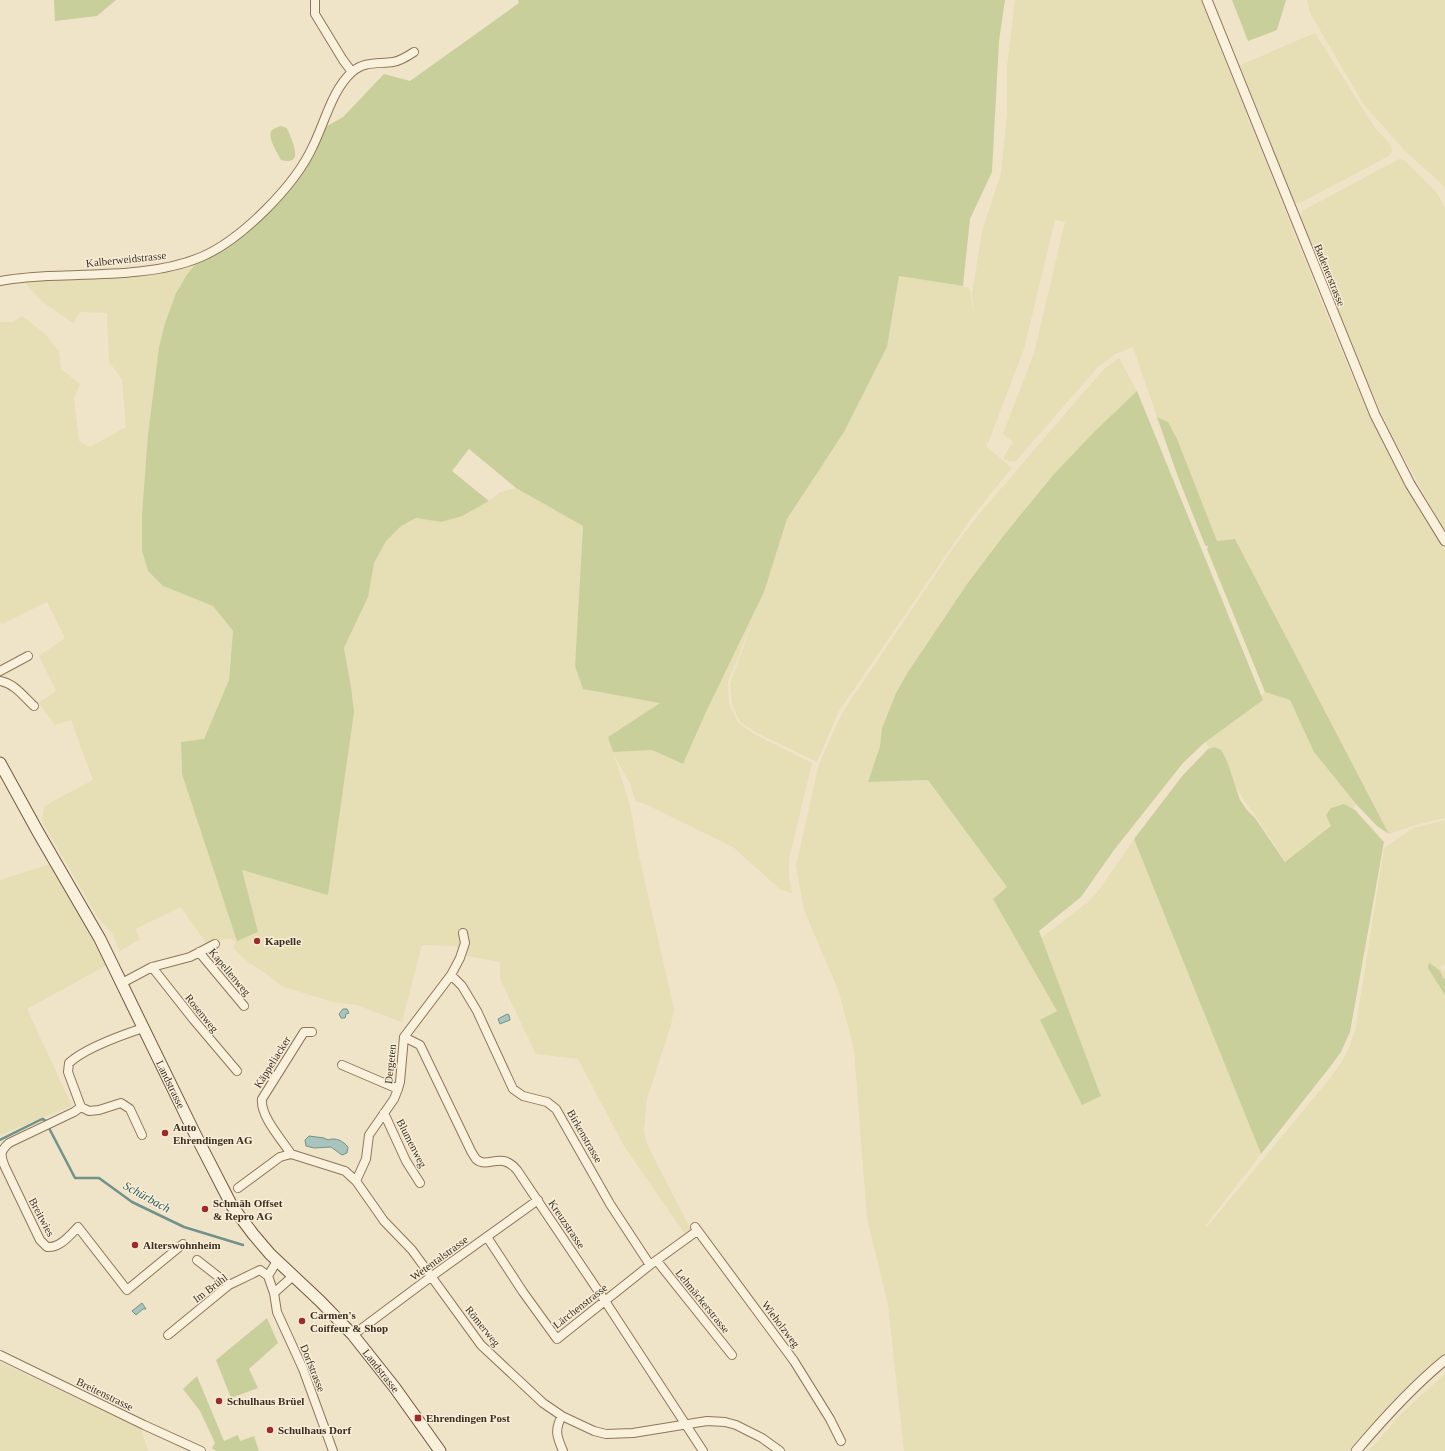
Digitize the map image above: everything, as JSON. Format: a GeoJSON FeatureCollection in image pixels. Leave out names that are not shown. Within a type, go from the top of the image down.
{"type":"FeatureCollection","features":[{"type":"Feature","properties":{"kind":"main road","name":"Landstrasse"},"geometry":{"type":"LineString","coordinates":[[0,763],[100,939],[142,1028],[232,1206],[276,1261],[353,1335],[396,1388],[440,1451]]}},
{"type":"Feature","properties":{"kind":"street"},"geometry":{"type":"LineString","coordinates":[[315,0],[315,14],[352,72]]}},
{"type":"Feature","properties":{"kind":"street","name":"Badenerstrasse"},"geometry":{"type":"LineString","coordinates":[[1207,0],[1375,415],[1410,484],[1445,541]]}},
{"type":"Feature","properties":{"kind":"street","name":"Kalberweidstrasse"},"geometry":{"type":"LineString","coordinates":[[0,281],[24,278],[117,273],[152,269],[190,261],[214,251],[252,222],[297,175],[313,147],[336,94],[352,72],[363,65],[394,62],[414,52]]}},
{"type":"Feature","properties":{"kind":"street"},"geometry":{"type":"LineString","coordinates":[[0,671],[28,656]]}},
{"type":"Feature","properties":{"kind":"street"},"geometry":{"type":"LineString","coordinates":[[0,681],[14,687],[34,706]]}},
{"type":"Feature","properties":{"kind":"street","name":"Dergeten"},"geometry":{"type":"LineString","coordinates":[[356,1181],[366,1159],[369,1135],[394,1099],[398,1089],[404,1037],[451,975],[460,958],[465,943],[463,933]]}},
{"type":"Feature","properties":{"kind":"street","name":"Kapellenweg"},"geometry":{"type":"LineString","coordinates":[[122,983],[152,967],[190,957],[215,944]]}},
{"type":"Feature","properties":{"kind":"street","name":"Kapellenweg"},"geometry":{"type":"LineString","coordinates":[[199,952],[244,1006]]}},
{"type":"Feature","properties":{"kind":"street","name":"Rosenweg"},"geometry":{"type":"LineString","coordinates":[[152,967],[237,1071]]}},
{"type":"Feature","properties":{"kind":"street","name":"Birkenstrasse"},"geometry":{"type":"LineString","coordinates":[[451,975],[462,986],[477,1011],[513,1089],[523,1096],[547,1102],[556,1109],[610,1204],[653,1263]]}},
{"type":"Feature","properties":{"kind":"street"},"geometry":{"type":"LineString","coordinates":[[142,1028],[76,1056],[69,1063],[68,1072],[81,1107],[89,1111],[100,1110],[121,1103],[130,1109],[142,1135]]}},
{"type":"Feature","properties":{"kind":"street","name":"Käppeliacker"},"geometry":{"type":"LineString","coordinates":[[291,1154],[266,1118],[261,1104],[262,1099],[304,1032],[312,1032]]}},
{"type":"Feature","properties":{"kind":"street","name":"Kreuzstrasse"},"geometry":{"type":"LineString","coordinates":[[404,1037],[420,1045],[470,1151],[477,1160],[485,1162],[503,1160],[512,1164],[538,1200],[703,1451]]}},
{"type":"Feature","properties":{"kind":"street"},"geometry":{"type":"LineString","coordinates":[[342,1065],[398,1089]]}},
{"type":"Feature","properties":{"kind":"street","name":"Breitwies"},"geometry":{"type":"LineString","coordinates":[[81,1107],[74,1112],[9,1143],[3,1147],[0,1152],[5,1167],[40,1240],[46,1247],[54,1248],[65,1240],[78,1227],[127,1290],[183,1244]]}},
{"type":"Feature","properties":{"kind":"street","name":"Blumenweg"},"geometry":{"type":"LineString","coordinates":[[384,1113],[406,1161],[420,1183]]}},
{"type":"Feature","properties":{"kind":"street"},"geometry":{"type":"LineString","coordinates":[[238,1188],[280,1157],[291,1154]]}},
{"type":"Feature","properties":{"kind":"street","name":"Römerweg"},"geometry":{"type":"LineString","coordinates":[[291,1154],[344,1171],[356,1181],[384,1221],[412,1250],[432,1276],[481,1345],[543,1403],[562,1416],[594,1431],[606,1434],[633,1433],[686,1426],[707,1421],[725,1422],[736,1425],[762,1438],[780,1451]]}},
{"type":"Feature","properties":{"kind":"street","name":"Wetentalstrasse"},"geometry":{"type":"LineString","coordinates":[[353,1335],[538,1200]]}},
{"type":"Feature","properties":{"kind":"street","name":"Lärchenstrasse"},"geometry":{"type":"LineString","coordinates":[[487,1237],[523,1292],[557,1339],[696,1228]]}},
{"type":"Feature","properties":{"kind":"street","name":"Wieholzweg"},"geometry":{"type":"LineString","coordinates":[[696,1228],[794,1361],[830,1419],[841,1441]]}},
{"type":"Feature","properties":{"kind":"street"},"geometry":{"type":"LineString","coordinates":[[197,1260],[229,1285]]}},
{"type":"Feature","properties":{"kind":"street"},"geometry":{"type":"LineString","coordinates":[[268,1276],[276,1261]]}},
{"type":"Feature","properties":{"kind":"street","name":"Lehmäckerstrasse"},"geometry":{"type":"LineString","coordinates":[[653,1263],[732,1355]]}},
{"type":"Feature","properties":{"kind":"street","name":"Im Brühl"},"geometry":{"type":"LineString","coordinates":[[168,1335],[229,1285],[260,1270],[268,1276]]}},
{"type":"Feature","properties":{"kind":"street","name":"Dorfstrasse"},"geometry":{"type":"LineString","coordinates":[[268,1276],[274,1293],[277,1312],[303,1369],[333,1451]]}},
{"type":"Feature","properties":{"kind":"street"},"geometry":{"type":"LineString","coordinates":[[274,1293],[293,1276]]}},
{"type":"Feature","properties":{"kind":"street","name":"Breitenstrasse"},"geometry":{"type":"LineString","coordinates":[[0,1355],[201,1451]]}},
{"type":"Feature","properties":{"kind":"street"},"geometry":{"type":"LineString","coordinates":[[1356,1451],[1380,1423],[1423,1378],[1445,1360]]}},
{"type":"Feature","properties":{"kind":"street"},"geometry":{"type":"LineString","coordinates":[[562,1416],[558,1424],[557,1437],[563,1451]]}},
{"type":"Feature","properties":{"kind":"shaded area"},"geometry":{"type":"Polygon","coordinates":[[[1015,0],[1201,0],[1353,378],[1384,444],[1415,501],[1445,551],[1445,818],[1419,824],[1389,834],[1235,539],[1216,541],[1168,422],[1157,417],[1133,347],[1115,354],[1097,368],[1016,461],[1010,462],[1003,458],[1013,442],[1003,434],[1034,353],[1065,222],[1055,220],[1024,349],[988,443],[986,442],[987,447],[1012,468],[972,517],[839,711],[817,762],[755,732],[740,722],[732,704],[730,684],[754,617],[728,682],[729,704],[738,722],[754,734],[812,763],[789,859],[789,877],[792,893],[781,890],[733,847],[643,803],[636,802],[630,784],[614,755],[630,805],[638,851],[674,1009],[671,1025],[647,1099],[644,1131],[647,1144],[691,1230],[685,1234],[624,1146],[578,1059],[536,1054],[500,979],[500,962],[467,956],[456,946],[422,945],[402,1022],[357,1005],[333,1002],[281,986],[267,974],[248,962],[233,948],[236,941],[229,939],[216,940],[206,943],[181,907],[135,929],[140,939],[120,951],[112,933],[98,918],[42,821],[44,806],[93,780],[71,720],[55,725],[39,703],[56,691],[39,656],[65,638],[47,602],[2,624],[0,621],[0,322],[13,322],[22,316],[45,334],[59,351],[61,369],[80,384],[74,398],[79,441],[90,447],[126,427],[122,379],[109,362],[107,313],[80,312],[73,323],[44,303],[25,283],[32,279],[197,262],[180,285],[165,323],[159,347],[148,434],[142,514],[142,551],[148,571],[163,586],[213,606],[233,631],[229,680],[204,740],[181,743],[182,774],[258,932],[241,869],[328,894],[351,687],[344,648],[368,597],[374,563],[386,541],[401,526],[416,518],[441,522],[489,501],[500,492],[516,488],[583,526],[575,666],[660,703],[608,737],[613,752],[652,750],[683,764],[706,712],[764,592],[787,519],[844,432],[887,347],[899,276],[963,286],[970,289],[974,318],[972,294],[982,231],[1001,173],[1007,113],[1007,66],[1015,0]]]}},
{"type":"Feature","properties":{"kind":"shaded area"},"geometry":{"type":"Polygon","coordinates":[[[1307,0],[1445,0],[1445,189],[1443,185],[1406,152],[1364,105],[1310,13],[1307,0]]]}},
{"type":"Feature","properties":{"kind":"shaded area"},"geometry":{"type":"Polygon","coordinates":[[[1315,33],[1376,129],[1391,145],[1392,151],[1389,156],[1302,202],[1296,203],[1291,200],[1238,66],[1315,33]]]}},
{"type":"Feature","properties":{"kind":"shaded area"},"geometry":{"type":"Polygon","coordinates":[[[1399,159],[1404,160],[1437,193],[1445,208],[1445,532],[1391,434],[1360,366],[1300,220],[1302,211],[1399,159]]]}},
{"type":"Feature","properties":{"kind":"shaded area"},"geometry":{"type":"Polygon","coordinates":[[[1119,358],[1137,391],[1095,431],[1054,474],[1004,535],[967,584],[908,672],[896,693],[882,728],[880,746],[868,782],[928,780],[1008,887],[993,899],[1057,1011],[1040,1020],[1101,1096],[1041,938],[1088,902],[1099,890],[1134,839],[1261,1154],[1206,1225],[1207,1227],[1330,1078],[1343,1060],[1349,1048],[1355,1031],[1384,848],[1413,828],[1445,820],[1445,964],[1440,967],[1445,973],[1445,1356],[1408,1387],[1348,1451],[904,1451],[888,1305],[867,1218],[854,1050],[839,992],[804,910],[796,866],[819,764],[842,713],[954,547],[979,514],[1104,369],[1119,358]]]}},
{"type":"Feature","properties":{"kind":"shaded area"},"geometry":{"type":"Polygon","coordinates":[[[1265,692],[1290,699],[1314,752],[1356,804],[1346,825],[1286,862],[1204,740],[1265,692]]]}},
{"type":"Feature","properties":{"kind":"shaded area"},"geometry":{"type":"Polygon","coordinates":[[[50,864],[107,965],[27,1009],[72,1106],[0,1135],[0,880],[50,864]]]}},
{"type":"Feature","properties":{"kind":"shaded area"},"geometry":{"type":"Polygon","coordinates":[[[0,1362],[141,1429],[148,1451],[0,1451],[0,1362]]]}},
{"type":"Feature","properties":{"kind":"shaded area"},"geometry":{"type":"Polygon","coordinates":[[[1445,1374],[1445,1451],[1369,1451],[1402,1413],[1445,1374]]]}},
{"type":"Feature","properties":{"kind":"green space"},"geometry":{"type":"Polygon","coordinates":[[[54,0],[116,0],[97,16],[55,21],[54,0]]]}},
{"type":"Feature","properties":{"kind":"green space"},"geometry":{"type":"Polygon","coordinates":[[[518,0],[1005,0],[999,41],[992,172],[970,219],[963,286],[899,276],[887,347],[844,432],[787,519],[764,592],[706,712],[683,764],[652,750],[613,752],[608,737],[660,703],[583,689],[575,666],[583,526],[516,488],[469,449],[452,471],[489,501],[462,516],[441,522],[416,518],[401,526],[386,541],[374,563],[368,597],[344,648],[354,712],[328,895],[242,870],[258,932],[237,941],[182,774],[181,742],[204,739],[229,680],[233,631],[213,606],[163,586],[148,571],[142,551],[142,514],[148,434],[159,347],[165,323],[176,293],[186,276],[197,262],[264,216],[299,179],[327,126],[343,117],[384,74],[410,81],[519,3],[518,0]]]}},
{"type":"Feature","properties":{"kind":"green space"},"geometry":{"type":"Polygon","coordinates":[[[1232,0],[1286,0],[1277,30],[1248,41],[1232,0]]]}},
{"type":"Feature","properties":{"kind":"green space"},"geometry":{"type":"Polygon","coordinates":[[[281,126],[287,128],[295,150],[295,156],[289,161],[281,160],[271,141],[270,136],[272,130],[281,126]]]}},
{"type":"Feature","properties":{"kind":"green space"},"geometry":{"type":"Polygon","coordinates":[[[1137,391],[1263,700],[1204,743],[1183,763],[1114,850],[1081,897],[1039,931],[1101,1096],[1082,1105],[1040,1020],[1057,1011],[993,899],[1007,887],[928,780],[868,782],[880,746],[882,728],[896,693],[908,672],[967,584],[1004,535],[1054,474],[1095,431],[1137,391]]]}},
{"type":"Feature","properties":{"kind":"green space"},"geometry":{"type":"Polygon","coordinates":[[[1157,417],[1168,422],[1177,439],[1217,541],[1235,539],[1389,834],[1377,826],[1356,804],[1314,752],[1290,700],[1265,692],[1207,549],[1208,547],[1205,545],[1178,477],[1157,417]]]}},
{"type":"Feature","properties":{"kind":"green space"},"geometry":{"type":"Polygon","coordinates":[[[1215,747],[1221,750],[1227,761],[1240,800],[1255,818],[1285,862],[1331,826],[1326,815],[1331,808],[1344,804],[1355,810],[1384,842],[1350,1032],[1341,1052],[1261,1154],[1134,839],[1183,775],[1208,749],[1215,747]]]}},
{"type":"Feature","properties":{"kind":"green space"},"geometry":{"type":"Polygon","coordinates":[[[1430,963],[1440,971],[1445,979],[1445,995],[1428,968],[1430,963]]]}},
{"type":"Feature","properties":{"kind":"green space"},"geometry":{"type":"Polygon","coordinates":[[[267,1318],[278,1343],[249,1369],[258,1388],[231,1398],[216,1360],[267,1318]]]}},
{"type":"Feature","properties":{"kind":"green space"},"geometry":{"type":"Polygon","coordinates":[[[197,1376],[224,1441],[238,1435],[240,1441],[254,1436],[259,1451],[216,1451],[212,1448],[215,1443],[200,1411],[183,1389],[197,1376]]]}},
{"type":"Feature","properties":{"kind":"water"},"geometry":{"type":"Polygon","coordinates":[[[343,1009],[347,1009],[349,1013],[346,1014],[345,1018],[341,1018],[339,1014],[343,1009]]]}},
{"type":"Feature","properties":{"kind":"water"},"geometry":{"type":"Polygon","coordinates":[[[507,1014],[509,1015],[510,1020],[500,1024],[498,1019],[507,1014]]]}},
{"type":"Feature","properties":{"kind":"water"},"geometry":{"type":"Polygon","coordinates":[[[309,1136],[328,1140],[339,1140],[348,1147],[347,1153],[342,1155],[331,1147],[314,1148],[306,1146],[305,1140],[309,1136]]]}},
{"type":"Feature","properties":{"kind":"water"},"geometry":{"type":"Polygon","coordinates":[[[142,1303],[146,1309],[143,1309],[136,1315],[132,1311],[142,1303]]]}},
{"type":"Feature","properties":{"kind":"waterway","name":"Schürbach"},"geometry":{"type":"LineString","coordinates":[[0,1140],[40,1120],[43,1119],[46,1121]]}},
{"type":"Feature","properties":{"kind":"waterway","name":"Schürbach"},"geometry":{"type":"LineString","coordinates":[[49,1128],[75,1178],[99,1178],[132,1202],[184,1227],[243,1245]]}},
{"type":"Feature","properties":{"kind":"place","name":"Kapelle"},"geometry":{"type":"Point","coordinates":[257,941]}},
{"type":"Feature","properties":{"kind":"place","name":"Auto Ehrendingen AG"},"geometry":{"type":"Point","coordinates":[165,1133]}},
{"type":"Feature","properties":{"kind":"place","name":"Schmäh Offset & Repro AG"},"geometry":{"type":"Point","coordinates":[205,1209]}},
{"type":"Feature","properties":{"kind":"place","name":"Alterswohnheim"},"geometry":{"type":"Point","coordinates":[135,1245]}},
{"type":"Feature","properties":{"kind":"place","name":"Carmen's Coiffeur & Shop"},"geometry":{"type":"Point","coordinates":[302,1321]}},
{"type":"Feature","properties":{"kind":"place","name":"Schulhaus Brüel"},"geometry":{"type":"Point","coordinates":[219,1401]}},
{"type":"Feature","properties":{"kind":"place","name":"Ehrendingen Post"},"geometry":{"type":"Point","coordinates":[418,1418]}},
{"type":"Feature","properties":{"kind":"place","name":"Schulhaus Dorf"},"geometry":{"type":"Point","coordinates":[270,1430]}}]}
